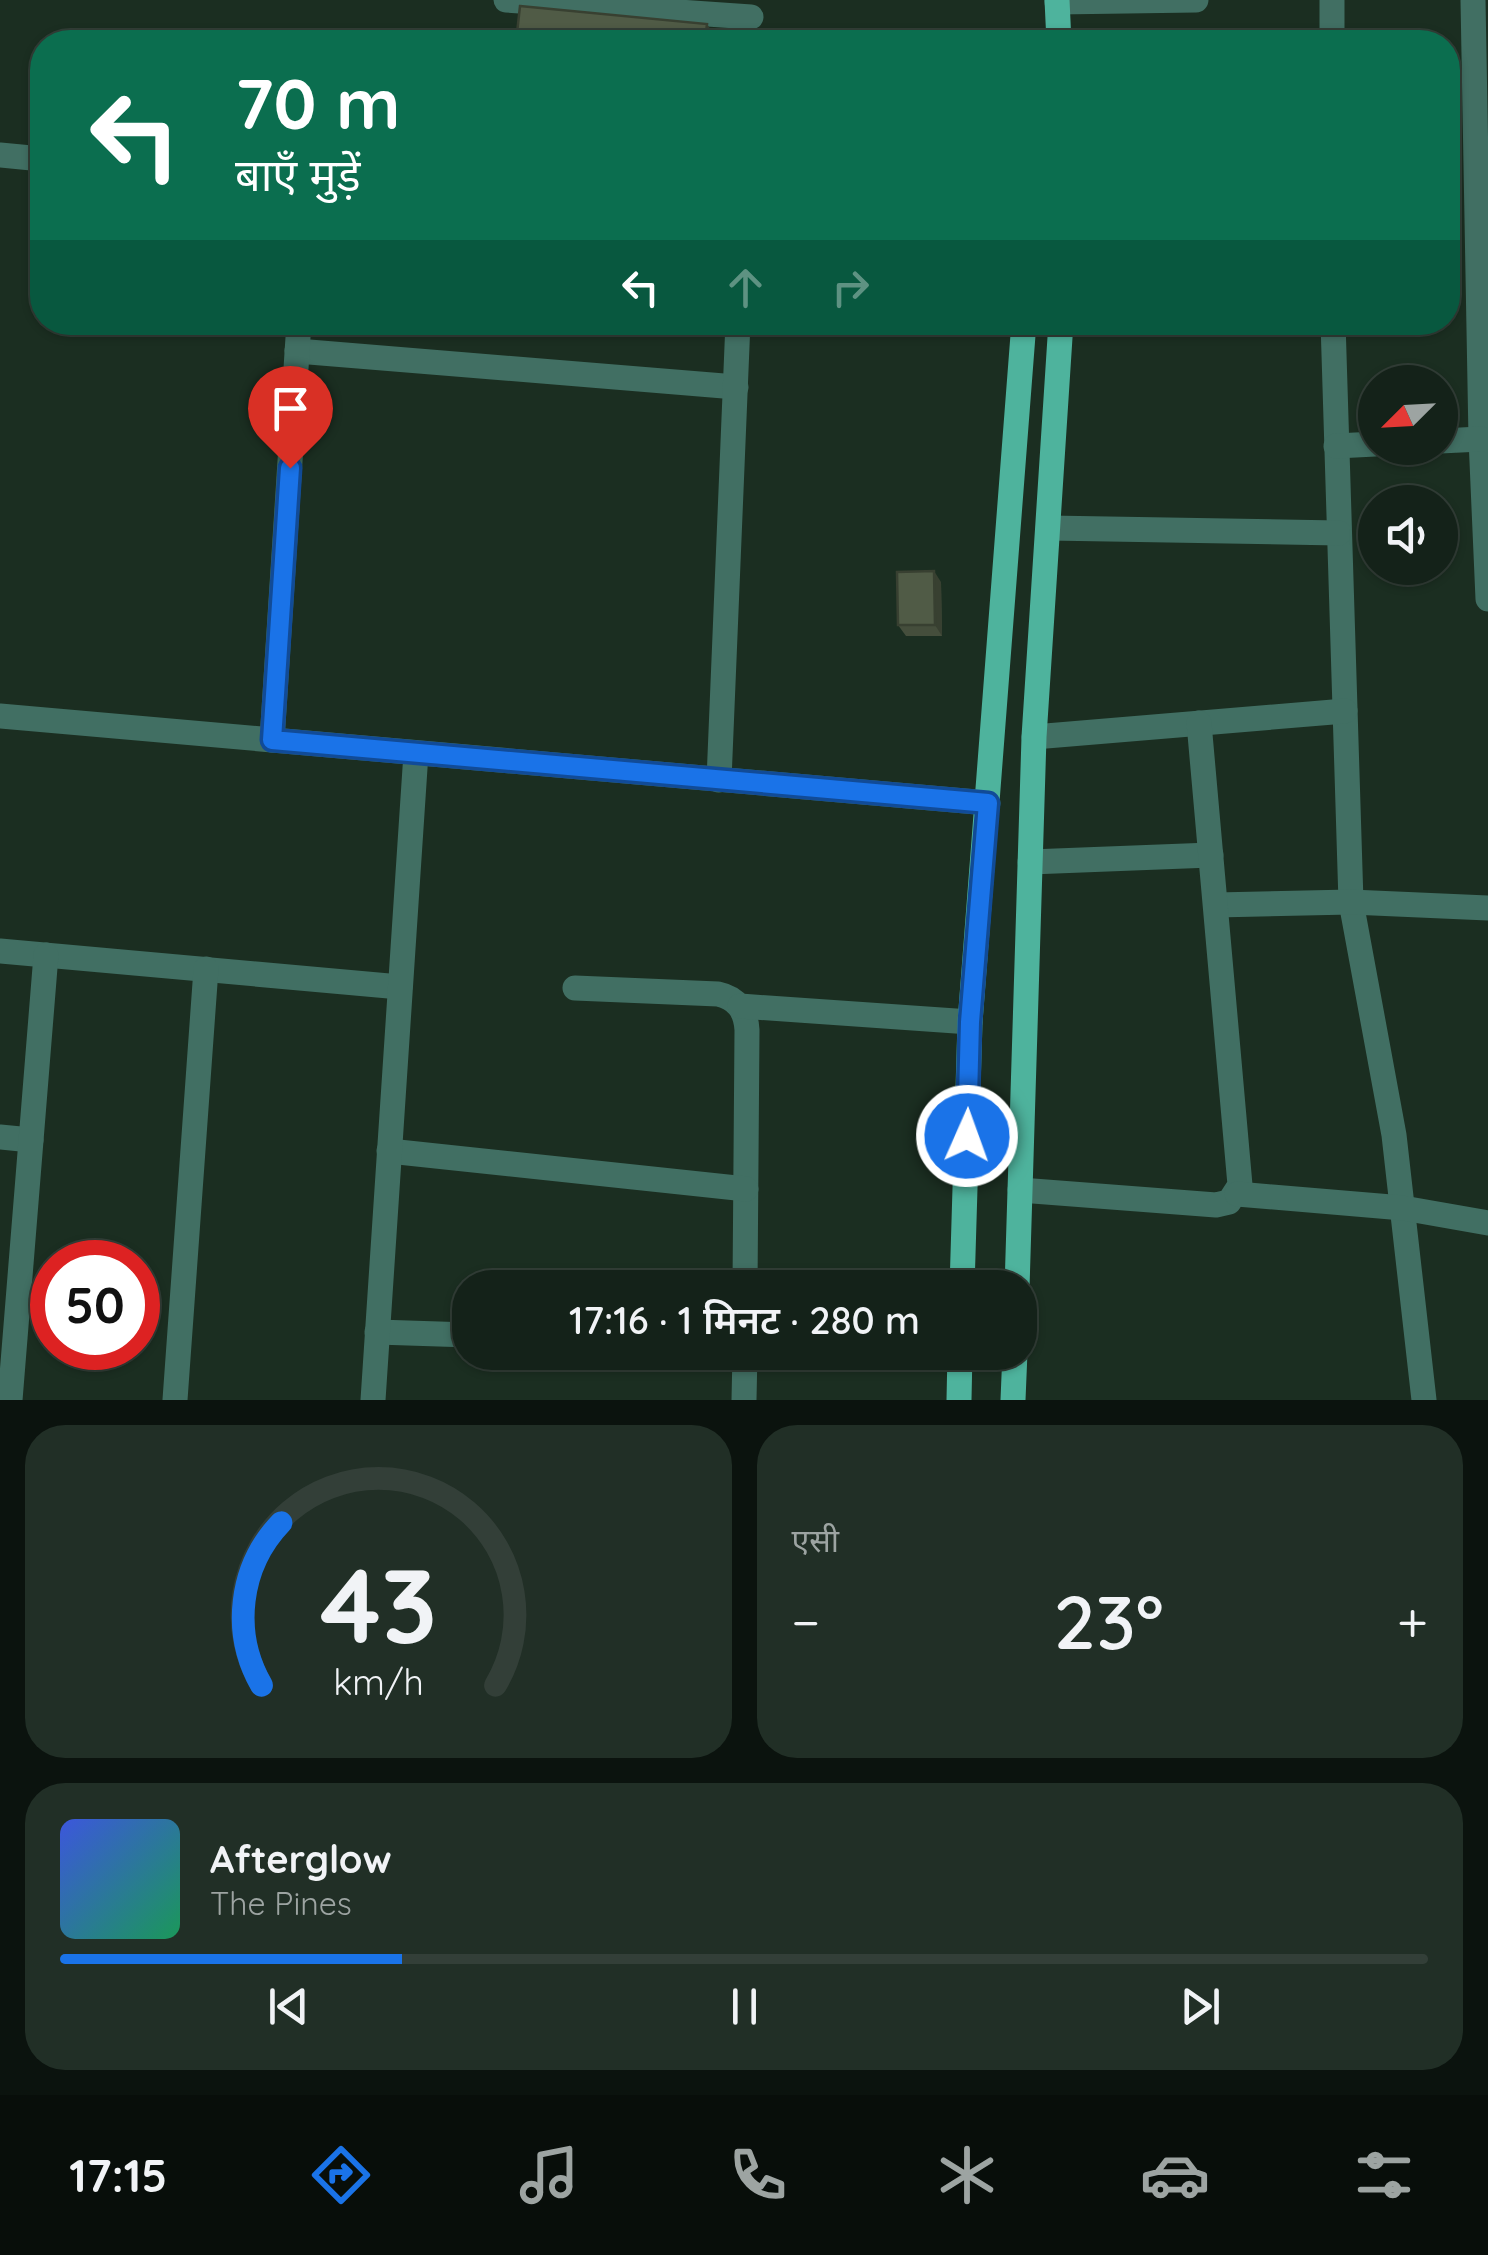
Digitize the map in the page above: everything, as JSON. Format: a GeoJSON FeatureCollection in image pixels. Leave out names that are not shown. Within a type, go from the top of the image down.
{"type":"FeatureCollection","features":[{"type":"Feature","properties":{"kind":"main road"},"geometry":{"type":"LineString","coordinates":[[1057,1],[1058,30]]}},
{"type":"Feature","properties":{"kind":"main road"},"geometry":{"type":"LineString","coordinates":[[963,1270],[970,1022],[1023,335]]}},
{"type":"Feature","properties":{"kind":"main road"},"geometry":{"type":"LineString","coordinates":[[1018,1270],[1034,737],[1060,335]]}},
{"type":"Feature","properties":{"kind":"main road"},"geometry":{"type":"LineString","coordinates":[[959,1400],[960,1370]]}},
{"type":"Feature","properties":{"kind":"main road"},"geometry":{"type":"LineString","coordinates":[[1013,1400],[1014,1370]]}},
{"type":"Feature","properties":{"kind":"street"},"geometry":{"type":"LineString","coordinates":[[506,0],[751,20]]}},
{"type":"Feature","properties":{"kind":"street"},"geometry":{"type":"LineString","coordinates":[[1057,1],[1196,0]]}},
{"type":"Feature","properties":{"kind":"street"},"geometry":{"type":"LineString","coordinates":[[1332,0],[1332,30]]}},
{"type":"Feature","properties":{"kind":"street"},"geometry":{"type":"LineString","coordinates":[[1472,0],[1488,599]]}},
{"type":"Feature","properties":{"kind":"street"},"geometry":{"type":"LineString","coordinates":[[0,156],[30,157]]}},
{"type":"Feature","properties":{"kind":"street"},"geometry":{"type":"LineString","coordinates":[[272,740],[298,335]]}},
{"type":"Feature","properties":{"kind":"street"},"geometry":{"type":"LineString","coordinates":[[720,780],[738,335]]}},
{"type":"Feature","properties":{"kind":"street"},"geometry":{"type":"LineString","coordinates":[[1333,335],[1352,902],[1394,1135],[1424,1400]]}},
{"type":"Feature","properties":{"kind":"street"},"geometry":{"type":"LineString","coordinates":[[297,352],[736,388]]}},
{"type":"Feature","properties":{"kind":"street"},"geometry":{"type":"LineString","coordinates":[[1458,440],[1481,439]]}},
{"type":"Feature","properties":{"kind":"street"},"geometry":{"type":"LineString","coordinates":[[1336,446],[1358,445]]}},
{"type":"Feature","properties":{"kind":"street"},"geometry":{"type":"LineString","coordinates":[[1050,528],[1338,534]]}},
{"type":"Feature","properties":{"kind":"street"},"geometry":{"type":"LineString","coordinates":[[1034,737],[1345,711]]}},
{"type":"Feature","properties":{"kind":"street"},"geometry":{"type":"LineString","coordinates":[[0,716],[988,803]]}},
{"type":"Feature","properties":{"kind":"street"},"geometry":{"type":"LineString","coordinates":[[1020,1190],[1216,1205],[1229,1202],[1237,1194],[1241,1169],[1199,724]]}},
{"type":"Feature","properties":{"kind":"street"},"geometry":{"type":"LineString","coordinates":[[373,1400],[416,753]]}},
{"type":"Feature","properties":{"kind":"street"},"geometry":{"type":"LineString","coordinates":[[1030,862],[1212,855]]}},
{"type":"Feature","properties":{"kind":"street"},"geometry":{"type":"LineString","coordinates":[[1216,905],[1352,902],[1488,908]]}},
{"type":"Feature","properties":{"kind":"street"},"geometry":{"type":"LineString","coordinates":[[0,951],[400,987]]}},
{"type":"Feature","properties":{"kind":"street"},"geometry":{"type":"LineString","coordinates":[[10,1400],[46,955]]}},
{"type":"Feature","properties":{"kind":"street"},"geometry":{"type":"LineString","coordinates":[[174,1400],[206,969]]}},
{"type":"Feature","properties":{"kind":"street"},"geometry":{"type":"LineString","coordinates":[[575,988],[718,994],[740,1006],[747,1021],[745,1270]]}},
{"type":"Feature","properties":{"kind":"street"},"geometry":{"type":"LineString","coordinates":[[740,1006],[970,1022]]}},
{"type":"Feature","properties":{"kind":"street"},"geometry":{"type":"LineString","coordinates":[[0,1137],[31,1140]]}},
{"type":"Feature","properties":{"kind":"street"},"geometry":{"type":"LineString","coordinates":[[390,1151],[746,1190]]}},
{"type":"Feature","properties":{"kind":"street"},"geometry":{"type":"LineString","coordinates":[[1237,1194],[1402,1208],[1488,1222]]}},
{"type":"Feature","properties":{"kind":"street"},"geometry":{"type":"LineString","coordinates":[[378,1332],[452,1335]]}},
{"type":"Feature","properties":{"kind":"street"},"geometry":{"type":"LineString","coordinates":[[744,1400],[745,1370]]}},
{"type":"Feature","properties":{"kind":"building"},"geometry":{"type":"Polygon","coordinates":[[[520,6],[707,24],[706,30],[517,30],[520,6]]]}},
{"type":"Feature","properties":{"kind":"building"},"geometry":{"type":"Polygon","coordinates":[[[934,571],[935,625],[898,625],[897,572],[934,571]]]}},
{"type":"Feature","properties":{"kind":"route"},"geometry":{"type":"LineString","coordinates":[[290,468],[272,740],[988,803],[970,1022],[967,1136]]}}]}
